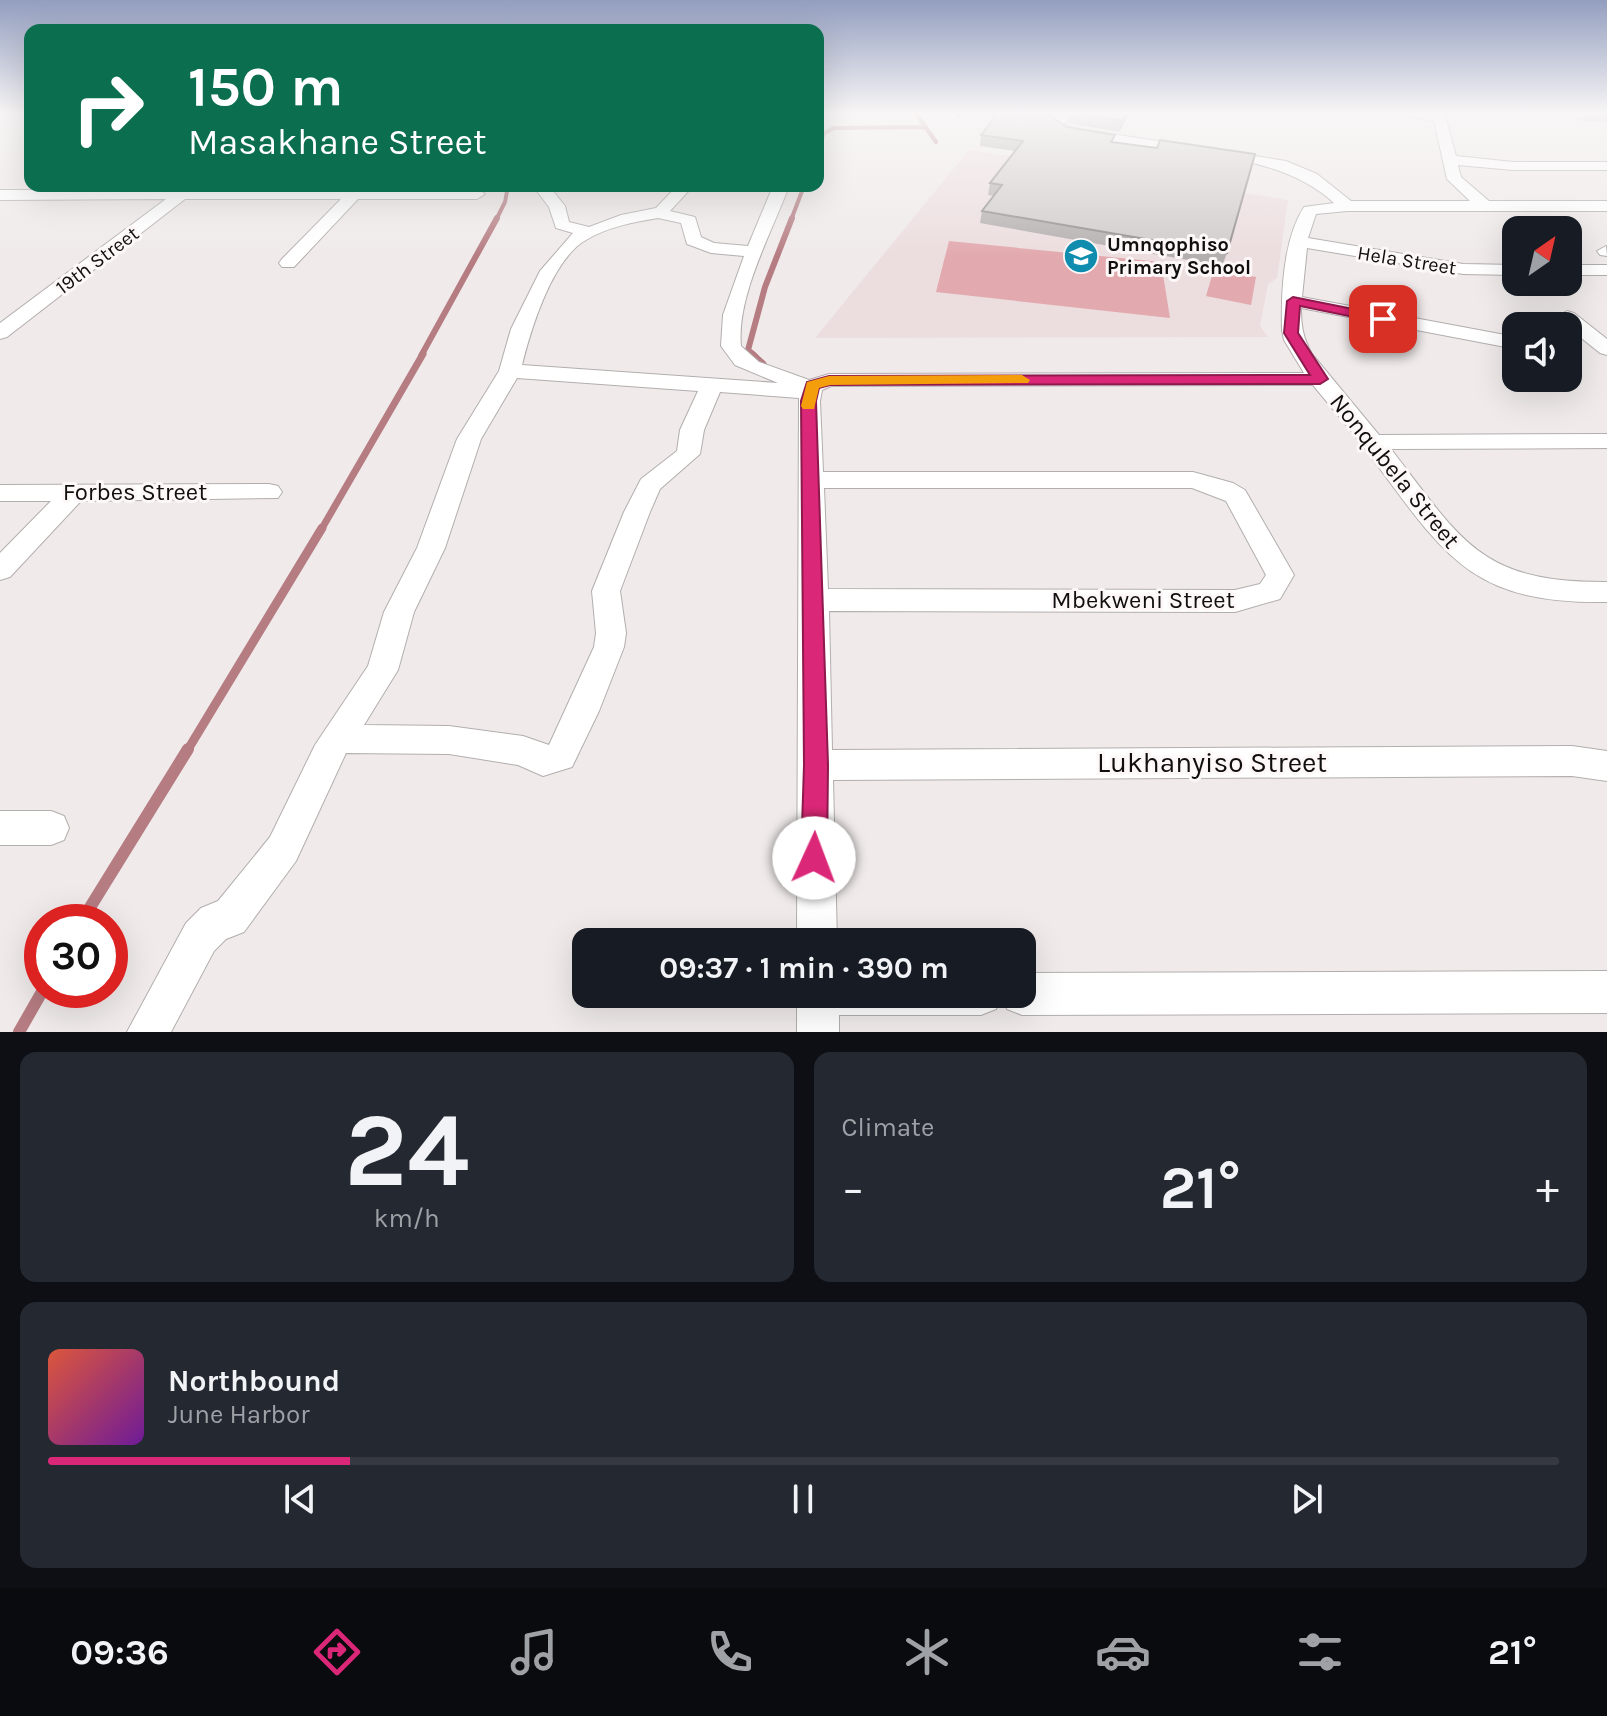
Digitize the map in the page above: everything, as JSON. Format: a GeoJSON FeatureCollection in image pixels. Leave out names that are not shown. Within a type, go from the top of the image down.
{"type":"FeatureCollection","features":[{"type":"Feature","properties":{"kind":"street"},"geometry":{"type":"LineString","coordinates":[[1263,160],[1293,167],[1314,177],[1347,206]]}},
{"type":"Feature","properties":{"kind":"street"},"geometry":{"type":"LineString","coordinates":[[1451,160],[1454,179],[1485,206]]}},
{"type":"Feature","properties":{"kind":"street"},"geometry":{"type":"LineString","coordinates":[[1453,160],[1513,166],[1607,166]]}},
{"type":"Feature","properties":{"kind":"street"},"geometry":{"type":"LineString","coordinates":[[2,197],[24,185]]}},
{"type":"Feature","properties":{"kind":"street"},"geometry":{"type":"LineString","coordinates":[[2,197],[134,192]]}},
{"type":"Feature","properties":{"kind":"street","name":"19th Street"},"geometry":{"type":"LineString","coordinates":[[0,333],[184,192]]}},
{"type":"Feature","properties":{"kind":"street"},"geometry":{"type":"LineString","coordinates":[[288,263],[356,192]]}},
{"type":"Feature","properties":{"kind":"street"},"geometry":{"type":"LineString","coordinates":[[418,192],[477,194]]}},
{"type":"Feature","properties":{"kind":"street"},"geometry":{"type":"LineString","coordinates":[[546,192],[557,206],[562,225],[589,232]]}},
{"type":"Feature","properties":{"kind":"street"},"geometry":{"type":"LineString","coordinates":[[148,1032],[200,937],[215,922],[230,918],[283,849],[337,739],[382,670],[399,612],[431,548],[469,439],[510,371],[521,329],[539,287],[570,244],[589,232],[627,218],[660,213],[679,192]]}},
{"type":"Feature","properties":{"kind":"street"},"geometry":{"type":"LineString","coordinates":[[779,192],[740,292],[729,338],[731,348],[749,364],[810,389]]}},
{"type":"Feature","properties":{"kind":"street","name":"Nonqubela Street"},"geometry":{"type":"LineString","coordinates":[[1607,206],[1316,208],[1305,213],[1299,242],[1291,333],[1320,379],[1452,543],[1480,567],[1509,581],[1540,590],[1607,592]]}},
{"type":"Feature","properties":{"kind":"street"},"geometry":{"type":"LineString","coordinates":[[653,212],[689,220],[693,240],[711,248],[755,252]]}},
{"type":"Feature","properties":{"kind":"street","name":"Hela Street"},"geometry":{"type":"LineString","coordinates":[[1299,242],[1463,269],[1502,270]]}},
{"type":"Feature","properties":{"kind":"street"},"geometry":{"type":"LineString","coordinates":[[1582,270],[1607,270]]}},
{"type":"Feature","properties":{"kind":"street"},"geometry":{"type":"LineString","coordinates":[[1293,301],[1502,340]]}},
{"type":"Feature","properties":{"kind":"street"},"geometry":{"type":"LineString","coordinates":[[1582,328],[1605,346]]}},
{"type":"Feature","properties":{"kind":"street"},"geometry":{"type":"LineString","coordinates":[[1582,345],[1605,346]]}},
{"type":"Feature","properties":{"kind":"street"},"geometry":{"type":"LineString","coordinates":[[510,371],[711,387],[810,389],[829,380],[1320,379]]}},
{"type":"Feature","properties":{"kind":"street"},"geometry":{"type":"LineString","coordinates":[[337,739],[449,740],[523,751],[543,761],[560,757],[578,724],[609,647],[611,633],[606,591],[637,512],[650,485],[688,454],[692,430],[711,387]]}},
{"type":"Feature","properties":{"kind":"street"},"geometry":{"type":"LineString","coordinates":[[810,389],[816,928]]}},
{"type":"Feature","properties":{"kind":"street"},"geometry":{"type":"LineString","coordinates":[[1372,442],[1607,441]]}},
{"type":"Feature","properties":{"kind":"street","name":"Mbekweni Street"},"geometry":{"type":"LineString","coordinates":[[812,480],[1170,478],[1202,482],[1236,496],[1280,575],[1270,592],[1235,601],[814,600]]}},
{"type":"Feature","properties":{"kind":"street","name":"Forbes Street"},"geometry":{"type":"LineString","coordinates":[[0,493],[269,492]]}},
{"type":"Feature","properties":{"kind":"street"},"geometry":{"type":"LineString","coordinates":[[0,570],[74,493]]}},
{"type":"Feature","properties":{"kind":"street","name":"Lukhanyiso Street"},"geometry":{"type":"LineString","coordinates":[[816,765],[1572,761],[1607,766]]}},
{"type":"Feature","properties":{"kind":"street"},"geometry":{"type":"LineString","coordinates":[[0,828],[51,828]]}},
{"type":"Feature","properties":{"kind":"street"},"geometry":{"type":"LineString","coordinates":[[1036,994],[1607,992]]}},
{"type":"Feature","properties":{"kind":"street"},"geometry":{"type":"LineString","coordinates":[[818,1008],[818,1032]]}},
{"type":"Feature","properties":{"kind":"shaded area","name":"Umnqophiso Primary School"},"geometry":{"type":"Polygon","coordinates":[[[961,160],[1034,160],[1288,200],[1277,278],[1268,284],[1260,326],[1268,337],[815,338],[961,160]]]}},
{"type":"Feature","properties":{"kind":"shaded area"},"geometry":{"type":"Polygon","coordinates":[[[949,241],[1161,262],[1170,318],[936,292],[949,241]]]}},
{"type":"Feature","properties":{"kind":"shaded area"},"geometry":{"type":"Polygon","coordinates":[[[1214,269],[1256,277],[1251,305],[1206,296],[1214,269]]]}},
{"type":"Feature","properties":{"kind":"building"},"geometry":{"type":"Polygon","coordinates":[[[1008,160],[1253,160],[1227,253],[982,211],[1002,185],[990,183],[1008,160]]]}},
{"type":"Feature","properties":{"kind":"waterway"},"geometry":{"type":"LineString","coordinates":[[497,218],[507,192]]}},
{"type":"Feature","properties":{"kind":"waterway"},"geometry":{"type":"LineString","coordinates":[[791,220],[802,192]]}},
{"type":"Feature","properties":{"kind":"waterway"},"geometry":{"type":"LineString","coordinates":[[421,356],[497,218]]}},
{"type":"Feature","properties":{"kind":"waterway"},"geometry":{"type":"LineString","coordinates":[[755,356],[748,350],[765,287],[792,218]]}},
{"type":"Feature","properties":{"kind":"waterway"},"geometry":{"type":"LineString","coordinates":[[321,530],[423,354]]}},
{"type":"Feature","properties":{"kind":"waterway"},"geometry":{"type":"LineString","coordinates":[[752,354],[763,364]]}},
{"type":"Feature","properties":{"kind":"waterway"},"geometry":{"type":"LineString","coordinates":[[187,751],[322,528]]}},
{"type":"Feature","properties":{"kind":"waterway"},"geometry":{"type":"LineString","coordinates":[[92,904],[188,749]]}},
{"type":"Feature","properties":{"kind":"waterway"},"geometry":{"type":"LineString","coordinates":[[19,1032],[33,1008]]}},
{"type":"Feature","properties":{"kind":"slow traffic"},"geometry":{"type":"LineString","coordinates":[[809,406],[812,386],[829,380],[1022,380]]}},
{"type":"Feature","properties":{"kind":"place","name":"Umnqophiso Primary School"},"geometry":{"type":"Point","coordinates":[1081,256]}},
{"type":"Feature","properties":{"kind":"route"},"geometry":{"type":"LineString","coordinates":[[814,858],[816,765],[809,435],[809,392],[812,386],[829,380],[1320,379],[1293,339],[1293,301],[1383,319]]}}]}
